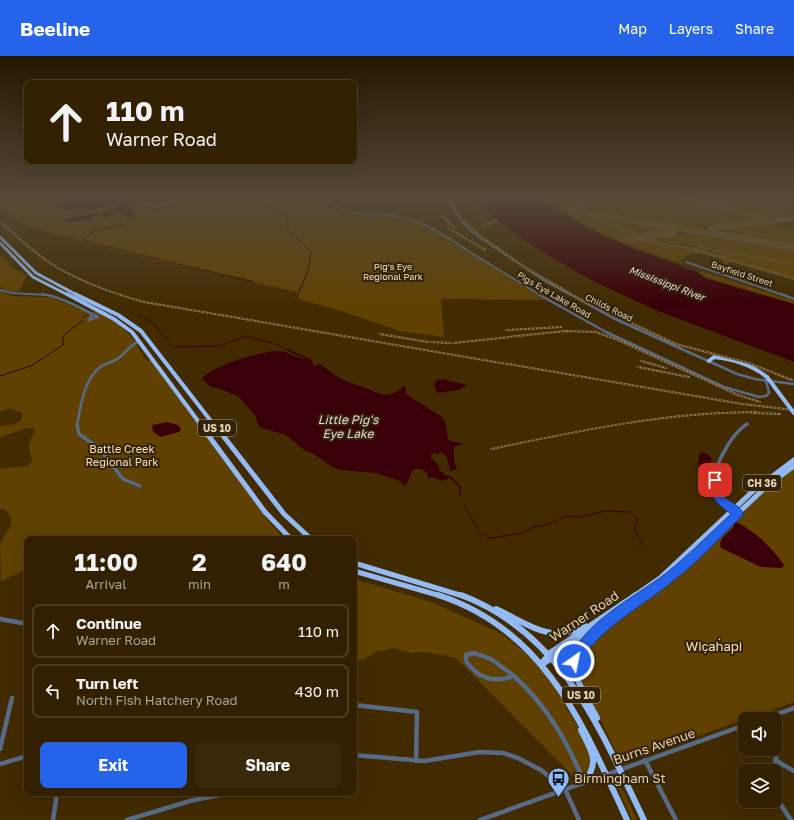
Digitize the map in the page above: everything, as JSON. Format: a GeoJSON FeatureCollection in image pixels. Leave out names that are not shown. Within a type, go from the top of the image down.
{"type":"FeatureCollection","features":[{"type":"Feature","properties":{"kind":"highway","name":"US 10"},"geometry":{"type":"LineString","coordinates":[[0,237],[10,245],[25,263],[39,275],[116,317],[147,337],[284,514],[308,536]]}},
{"type":"Feature","properties":{"kind":"highway","name":"US 10"},"geometry":{"type":"LineString","coordinates":[[1,244],[34,277],[116,317],[128,328],[265,512],[289,536]]}},
{"type":"Feature","properties":{"kind":"highway"},"geometry":{"type":"LineString","coordinates":[[709,361],[714,358],[720,358],[756,369],[767,379],[794,413]]}},
{"type":"Feature","properties":{"kind":"highway","name":"Warner Road"},"geometry":{"type":"LineString","coordinates":[[542,663],[666,573],[759,485],[794,460]]}},
{"type":"Feature","properties":{"kind":"highway","name":"Warner Road"},"geometry":{"type":"LineString","coordinates":[[552,656],[609,622],[670,577],[767,486],[794,466]]}},
{"type":"Feature","properties":{"kind":"highway","name":"US 10"},"geometry":{"type":"LineString","coordinates":[[357,564],[452,592],[480,603],[519,627],[552,656],[575,686],[603,735],[644,820]]}},
{"type":"Feature","properties":{"kind":"highway","name":"US 10"},"geometry":{"type":"LineString","coordinates":[[357,571],[450,599],[474,609],[505,629],[542,663],[575,711],[627,820]]}},
{"type":"Feature","properties":{"kind":"highway"},"geometry":{"type":"LineString","coordinates":[[480,603],[502,611],[534,629],[555,634],[578,630],[616,608]]}},
{"type":"Feature","properties":{"kind":"highway"},"geometry":{"type":"LineString","coordinates":[[603,735],[576,673],[574,661],[579,650],[609,622]]}},
{"type":"Feature","properties":{"kind":"highway"},"geometry":{"type":"LineString","coordinates":[[575,711],[595,764],[593,772],[584,782]]}},
{"type":"Feature","properties":{"kind":"street","name":"Pigs Eye Lake Road"},"geometry":{"type":"LineString","coordinates":[[439,233],[557,306],[606,332],[724,387],[753,396],[763,397],[768,395],[770,392],[767,379]]}},
{"type":"Feature","properties":{"kind":"street","name":"Childs Road"},"geometry":{"type":"LineString","coordinates":[[473,233],[521,267],[598,311],[737,374],[794,384]]}},
{"type":"Feature","properties":{"kind":"street","name":"Bayfield Street"},"geometry":{"type":"LineString","coordinates":[[686,262],[794,299]]}},
{"type":"Feature","properties":{"kind":"street"},"geometry":{"type":"LineString","coordinates":[[0,290],[14,294],[44,295],[54,297],[92,314]]}},
{"type":"Feature","properties":{"kind":"street"},"geometry":{"type":"LineString","coordinates":[[139,341],[128,347],[120,357],[100,367],[95,372],[83,393],[77,425],[78,434],[99,448],[124,478],[140,486]]}},
{"type":"Feature","properties":{"kind":"street"},"geometry":{"type":"LineString","coordinates":[[738,513],[732,510],[716,494],[714,484],[730,439],[737,430],[747,424]]}},
{"type":"Feature","properties":{"kind":"street"},"geometry":{"type":"LineString","coordinates":[[0,619],[24,623]]}},
{"type":"Feature","properties":{"kind":"street"},"geometry":{"type":"LineString","coordinates":[[514,676],[495,680],[483,678],[466,662],[465,658],[470,653],[479,654],[492,661],[514,676],[538,699],[556,724],[573,754],[584,782]]}},
{"type":"Feature","properties":{"kind":"street"},"geometry":{"type":"LineString","coordinates":[[0,749],[12,698]]}},
{"type":"Feature","properties":{"kind":"street"},"geometry":{"type":"LineString","coordinates":[[357,705],[417,712],[416,761]]}},
{"type":"Feature","properties":{"kind":"street"},"geometry":{"type":"LineString","coordinates":[[782,712],[794,708]]}},
{"type":"Feature","properties":{"kind":"street","name":"Burns Avenue"},"geometry":{"type":"LineString","coordinates":[[480,820],[738,727]]}},
{"type":"Feature","properties":{"kind":"street"},"geometry":{"type":"LineString","coordinates":[[357,755],[416,761],[487,751],[503,753],[518,758],[536,767],[565,789],[579,820]]}},
{"type":"Feature","properties":{"kind":"street"},"geometry":{"type":"LineString","coordinates":[[775,764],[776,756]]}},
{"type":"Feature","properties":{"kind":"street"},"geometry":{"type":"LineString","coordinates":[[0,764],[24,757]]}},
{"type":"Feature","properties":{"kind":"street"},"geometry":{"type":"LineString","coordinates":[[645,760],[676,820]]}},
{"type":"Feature","properties":{"kind":"street"},"geometry":{"type":"LineString","coordinates":[[776,760],[794,771]]}},
{"type":"Feature","properties":{"kind":"street"},"geometry":{"type":"LineString","coordinates":[[53,820],[57,796]]}},
{"type":"Feature","properties":{"kind":"street"},"geometry":{"type":"LineString","coordinates":[[126,820],[190,801],[214,796]]}},
{"type":"Feature","properties":{"kind":"street"},"geometry":{"type":"LineString","coordinates":[[782,807],[790,820]]}},
{"type":"Feature","properties":{"kind":"green space","name":"Pig's Eye Regional Park"},"geometry":{"type":"Polygon","coordinates":[[[50,233],[438,233],[545,300],[441,299],[444,337],[400,331],[338,310],[295,298],[297,292],[141,257],[50,233]]]}},
{"type":"Feature","properties":{"kind":"green space"},"geometry":{"type":"Polygon","coordinates":[[[601,233],[629,233],[638,236],[628,237],[632,241],[642,239],[657,247],[655,244],[681,247],[698,252],[697,254],[692,253],[683,259],[684,260],[677,259],[687,265],[650,253],[601,233]]]}},
{"type":"Feature","properties":{"kind":"green space"},"geometry":{"type":"Polygon","coordinates":[[[643,233],[662,233],[646,235],[643,233]]]}},
{"type":"Feature","properties":{"kind":"green space"},"geometry":{"type":"Polygon","coordinates":[[[689,233],[794,250],[794,263],[686,244],[653,242],[650,239],[689,233]]]}},
{"type":"Feature","properties":{"kind":"green space"},"geometry":{"type":"Polygon","coordinates":[[[725,233],[794,233],[794,245],[725,233]]]}},
{"type":"Feature","properties":{"kind":"green space"},"geometry":{"type":"Polygon","coordinates":[[[684,246],[794,264],[794,278],[684,246]]]}},
{"type":"Feature","properties":{"kind":"green space"},"geometry":{"type":"Polygon","coordinates":[[[0,256],[8,261],[9,266],[27,275],[20,290],[14,293],[0,287],[0,256]]]}},
{"type":"Feature","properties":{"kind":"green space"},"geometry":{"type":"Polygon","coordinates":[[[726,260],[731,263],[726,265],[723,270],[731,269],[749,275],[745,281],[757,285],[717,273],[723,264],[723,261],[726,260]]]}},
{"type":"Feature","properties":{"kind":"green space"},"geometry":{"type":"Polygon","coordinates":[[[702,271],[794,301],[794,304],[706,278],[699,273],[702,271]]]}},
{"type":"Feature","properties":{"kind":"green space","name":"Battle Creek Regional Park"},"geometry":{"type":"Polygon","coordinates":[[[0,291],[13,296],[51,297],[81,310],[97,312],[118,323],[138,344],[136,345],[147,361],[154,360],[226,457],[266,518],[281,536],[24,536],[24,570],[1,581],[0,544],[11,525],[11,518],[5,509],[0,508],[0,469],[28,466],[33,460],[29,446],[31,438],[35,432],[34,428],[27,428],[0,437],[0,426],[11,425],[21,421],[23,413],[9,408],[0,412],[0,291]]]}},
{"type":"Feature","properties":{"kind":"green space","name":"Wic̣aḣapi"},"geometry":{"type":"Polygon","coordinates":[[[794,468],[794,702],[766,712],[738,712],[738,722],[661,749],[624,757],[617,754],[577,671],[577,654],[611,623],[669,581],[769,487],[794,468]]]}},
{"type":"Feature","properties":{"kind":"green space"},"geometry":{"type":"Polygon","coordinates":[[[357,580],[431,602],[502,634],[529,656],[548,676],[585,739],[593,760],[588,773],[594,782],[583,786],[456,658],[427,652],[411,653],[393,648],[375,652],[365,659],[357,660],[357,580]]]}},
{"type":"Feature","properties":{"kind":"green space"},"geometry":{"type":"Polygon","coordinates":[[[615,781],[624,792],[637,820],[632,820],[615,781]]]}},
{"type":"Feature","properties":{"kind":"water","name":"Mississippi River"},"geometry":{"type":"Polygon","coordinates":[[[514,233],[598,233],[637,250],[699,273],[706,278],[794,304],[794,362],[658,311],[593,281],[537,249],[514,233]]]}},
{"type":"Feature","properties":{"kind":"water","name":"Little Pig's Eye Lake"},"geometry":{"type":"Polygon","coordinates":[[[288,349],[312,360],[314,366],[319,364],[322,365],[340,378],[377,393],[387,395],[392,394],[404,386],[406,387],[406,394],[442,417],[446,424],[448,440],[464,444],[454,447],[454,459],[457,470],[453,470],[451,472],[447,457],[443,453],[440,452],[439,455],[434,453],[431,455],[431,458],[438,464],[439,470],[444,473],[443,475],[451,476],[461,487],[461,499],[459,487],[450,478],[443,481],[431,477],[428,479],[427,472],[421,469],[414,470],[412,472],[405,486],[400,481],[376,473],[341,470],[332,467],[314,454],[304,450],[286,435],[259,427],[255,415],[238,396],[220,388],[212,388],[202,379],[215,369],[226,364],[272,351],[282,351],[305,359],[286,350],[288,349]]]}},
{"type":"Feature","properties":{"kind":"water"},"geometry":{"type":"Polygon","coordinates":[[[443,379],[467,385],[459,390],[437,393],[434,384],[437,380],[443,379]]]}},
{"type":"Feature","properties":{"kind":"water"},"geometry":{"type":"Polygon","coordinates":[[[167,422],[178,425],[181,429],[179,432],[161,437],[153,432],[152,425],[167,422]]]}},
{"type":"Feature","properties":{"kind":"water"},"geometry":{"type":"Polygon","coordinates":[[[703,452],[710,456],[712,460],[705,472],[700,470],[698,466],[699,454],[703,452]]]}},
{"type":"Feature","properties":{"kind":"water"},"geometry":{"type":"Polygon","coordinates":[[[734,521],[749,529],[768,546],[784,565],[782,568],[761,567],[721,548],[720,543],[723,537],[734,527],[734,521]]]}},
{"type":"Feature","properties":{"kind":"waterway"},"geometry":{"type":"LineString","coordinates":[[92,233],[83,240],[147,257],[254,282]]}},
{"type":"Feature","properties":{"kind":"waterway"},"geometry":{"type":"LineString","coordinates":[[291,233],[311,252],[308,271],[296,299]]}},
{"type":"Feature","properties":{"kind":"waterway"},"geometry":{"type":"LineString","coordinates":[[84,318],[87,314]]}},
{"type":"Feature","properties":{"kind":"waterway"},"geometry":{"type":"LineString","coordinates":[[139,315],[154,324],[173,347],[220,346],[245,336],[272,343],[287,349]]}},
{"type":"Feature","properties":{"kind":"waterway"},"geometry":{"type":"LineString","coordinates":[[0,376],[31,366],[63,345],[63,336],[83,320]]}},
{"type":"Feature","properties":{"kind":"waterway"},"geometry":{"type":"LineString","coordinates":[[462,502],[480,533],[490,538],[518,534],[534,527],[547,525],[566,516],[580,517],[605,511],[630,512],[638,520],[634,530],[643,542],[639,547]]}},
{"type":"Feature","properties":{"kind":"taxiway"},"geometry":{"type":"LineString","coordinates":[[632,233],[651,242],[684,247],[794,279]]}},
{"type":"Feature","properties":{"kind":"taxiway"},"geometry":{"type":"LineString","coordinates":[[699,247],[794,264]]}},
{"type":"Feature","properties":{"kind":"runway"},"geometry":{"type":"LineString","coordinates":[[630,239],[673,233]]}},
{"type":"Feature","properties":{"kind":"runway"},"geometry":{"type":"LineString","coordinates":[[706,233],[794,247]]}},
{"type":"Feature","properties":{"kind":"railway"},"geometry":{"type":"LineString","coordinates":[[12,233],[37,254],[72,276],[119,295],[144,302],[742,404],[794,410]]}},
{"type":"Feature","properties":{"kind":"railway"},"geometry":{"type":"LineString","coordinates":[[456,233],[485,250]]}},
{"type":"Feature","properties":{"kind":"railway"},"geometry":{"type":"LineString","coordinates":[[476,233],[523,266],[580,299],[676,344],[748,363],[792,380]]}},
{"type":"Feature","properties":{"kind":"railway"},"geometry":{"type":"LineString","coordinates":[[506,330],[561,327]]}},
{"type":"Feature","properties":{"kind":"railway"},"geometry":{"type":"LineString","coordinates":[[453,343],[565,331],[596,332],[618,340],[738,395],[760,402]]}},
{"type":"Feature","properties":{"kind":"railway"},"geometry":{"type":"LineString","coordinates":[[380,334],[428,342]]}},
{"type":"Feature","properties":{"kind":"railway"},"geometry":{"type":"LineString","coordinates":[[431,342],[450,343]]}},
{"type":"Feature","properties":{"kind":"railway"},"geometry":{"type":"LineString","coordinates":[[641,361],[666,368]]}},
{"type":"Feature","properties":{"kind":"railway"},"geometry":{"type":"LineString","coordinates":[[638,367],[689,377]]}},
{"type":"Feature","properties":{"kind":"railway"},"geometry":{"type":"LineString","coordinates":[[491,449],[590,429],[656,419],[690,415],[757,412]]}},
{"type":"Feature","properties":{"kind":"railway"},"geometry":{"type":"LineString","coordinates":[[752,413],[780,414]]}},
{"type":"Feature","properties":{"kind":"place","name":"Birmingham St"},"geometry":{"type":"Point","coordinates":[558,798]}},
{"type":"Feature","properties":{"kind":"route"},"geometry":{"type":"LineString","coordinates":[[574,661],[579,650],[609,622],[670,577],[738,513],[726,506],[716,494],[714,491],[715,480]]}}]}
